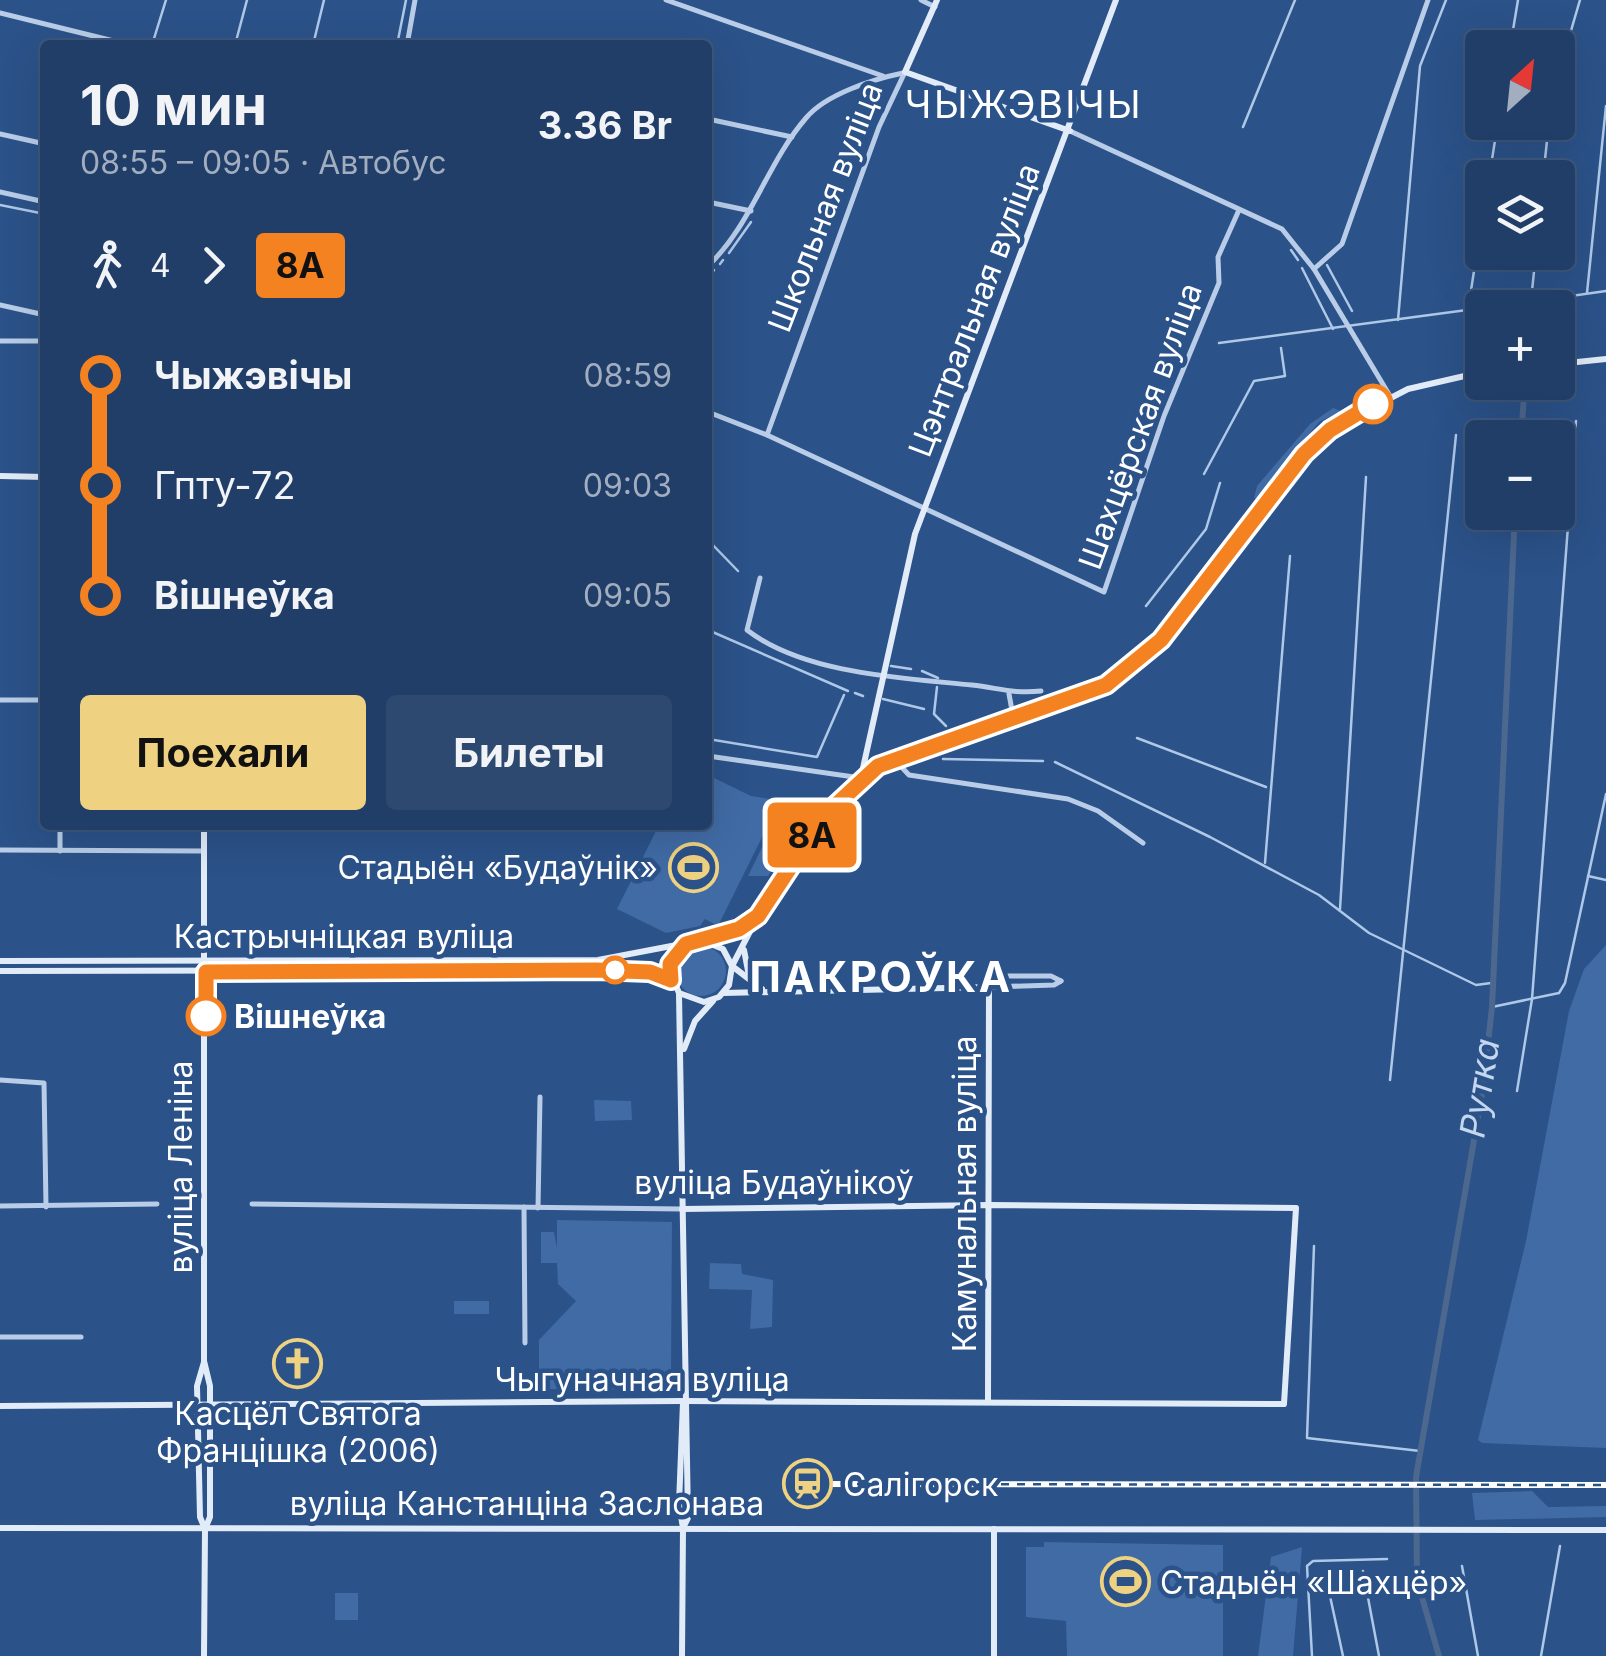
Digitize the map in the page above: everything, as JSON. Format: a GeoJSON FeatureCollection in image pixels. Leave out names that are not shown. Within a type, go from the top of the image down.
{"type":"FeatureCollection","features":[{"type":"Feature","properties":{"kind":"main road","name":"Цэнтральная вуліца"},"geometry":{"type":"LineString","coordinates":[[861,778],[898,598],[924,508],[1070,131],[1116,0]]}},
{"type":"Feature","properties":{"kind":"main road","name":"Школьная вуліца"},"geometry":{"type":"LineString","coordinates":[[906,72],[936,3]]}},
{"type":"Feature","properties":{"kind":"main road","name":"Цэнтральная вуліца"},"geometry":{"type":"LineString","coordinates":[[906,72],[1070,131]]}},
{"type":"Feature","properties":{"kind":"main road"},"geometry":{"type":"LineString","coordinates":[[1575,362],[1606,359]]}},
{"type":"Feature","properties":{"kind":"main road"},"geometry":{"type":"LineString","coordinates":[[723,993],[758,916],[833,806],[861,778],[894,759],[1106,685],[1161,640],[1304,454],[1352,415],[1390,396],[1465,376]]}},
{"type":"Feature","properties":{"kind":"main road"},"geometry":{"type":"LineString","coordinates":[[0,476],[40,477]]}},
{"type":"Feature","properties":{"kind":"main road","name":"вуліца Леніна"},"geometry":{"type":"LineString","coordinates":[[204,830],[204,1361],[198,1404],[200,1517],[204,1529],[204,1656]]}},
{"type":"Feature","properties":{"kind":"main road"},"geometry":{"type":"LineString","coordinates":[[682,1656],[683,1528],[688,1518],[683,1401],[682,1055],[679,993],[671,980],[670,964],[686,944],[739,929],[758,916]]}},
{"type":"Feature","properties":{"kind":"main road"},"geometry":{"type":"LineString","coordinates":[[695,940],[715,943],[732,966],[763,990]]}},
{"type":"Feature","properties":{"kind":"main road","name":"Кастрычніцкая вуліца"},"geometry":{"type":"LineString","coordinates":[[0,961],[598,960],[686,944]]}},
{"type":"Feature","properties":{"kind":"main road"},"geometry":{"type":"LineString","coordinates":[[744,944],[744,966],[750,977]]}},
{"type":"Feature","properties":{"kind":"main road","name":"Кастрычніцкая вуліца"},"geometry":{"type":"LineString","coordinates":[[0,970],[610,970],[650,972],[671,980]]}},
{"type":"Feature","properties":{"kind":"main road"},"geometry":{"type":"LineString","coordinates":[[682,1055],[695,1021],[723,993],[990,987]]}},
{"type":"Feature","properties":{"kind":"main road","name":"Камунальная вуліца"},"geometry":{"type":"LineString","coordinates":[[988,1401],[990,987]]}},
{"type":"Feature","properties":{"kind":"main road"},"geometry":{"type":"LineString","coordinates":[[679,993],[695,1002],[713,1000]]}},
{"type":"Feature","properties":{"kind":"main road","name":"вуліца Будаўнікоў"},"geometry":{"type":"LineString","coordinates":[[682,1209],[990,1205],[1296,1208],[1284,1404]]}},
{"type":"Feature","properties":{"kind":"main road","name":"вуліца Леніна"},"geometry":{"type":"LineString","coordinates":[[204,1361],[210,1403],[210,1517],[204,1529]]}},
{"type":"Feature","properties":{"kind":"main road","name":"Чыгуначная вуліца"},"geometry":{"type":"LineString","coordinates":[[0,1406],[683,1401],[1284,1404]]}},
{"type":"Feature","properties":{"kind":"main road","name":"вуліца Канстанціна Заслонава"},"geometry":{"type":"LineString","coordinates":[[0,1528],[1606,1530]]}},
{"type":"Feature","properties":{"kind":"main road"},"geometry":{"type":"LineString","coordinates":[[994,1529],[994,1656]]}},
{"type":"Feature","properties":{"kind":"street"},"geometry":{"type":"LineString","coordinates":[[408,40],[415,0]]}},
{"type":"Feature","properties":{"kind":"street"},"geometry":{"type":"LineString","coordinates":[[666,0],[886,77]]}},
{"type":"Feature","properties":{"kind":"street"},"geometry":{"type":"LineString","coordinates":[[921,0],[936,3]]}},
{"type":"Feature","properties":{"kind":"street"},"geometry":{"type":"LineString","coordinates":[[1314,269],[1333,253],[1350,223],[1428,0]]}},
{"type":"Feature","properties":{"kind":"street"},"geometry":{"type":"LineString","coordinates":[[0,14],[109,40]]}},
{"type":"Feature","properties":{"kind":"street"},"geometry":{"type":"LineString","coordinates":[[712,261],[751,211],[808,115],[829,101],[906,72]]}},
{"type":"Feature","properties":{"kind":"street","name":"Школьная вуліца"},"geometry":{"type":"LineString","coordinates":[[766,435],[879,127],[906,72]]}},
{"type":"Feature","properties":{"kind":"street"},"geometry":{"type":"LineString","coordinates":[[712,120],[792,137]]}},
{"type":"Feature","properties":{"kind":"street","name":"Цэнтральная вуліца"},"geometry":{"type":"LineString","coordinates":[[1070,131],[1282,229],[1314,269],[1390,396]]}},
{"type":"Feature","properties":{"kind":"street"},"geometry":{"type":"LineString","coordinates":[[0,134],[40,143]]}},
{"type":"Feature","properties":{"kind":"street"},"geometry":{"type":"LineString","coordinates":[[0,192],[40,201]]}},
{"type":"Feature","properties":{"kind":"street"},"geometry":{"type":"LineString","coordinates":[[712,203],[751,211]]}},
{"type":"Feature","properties":{"kind":"street","name":"Шахцёрская вуліца"},"geometry":{"type":"LineString","coordinates":[[1042,562],[1104,592],[1164,416],[1218,282],[1218,257],[1239,210]]}},
{"type":"Feature","properties":{"kind":"street"},"geometry":{"type":"LineString","coordinates":[[0,305],[40,317]]}},
{"type":"Feature","properties":{"kind":"street"},"geometry":{"type":"LineString","coordinates":[[0,341],[40,340]]}},
{"type":"Feature","properties":{"kind":"street"},"geometry":{"type":"LineString","coordinates":[[712,414],[924,508]]}},
{"type":"Feature","properties":{"kind":"street","name":"Цэнтральная вуліца"},"geometry":{"type":"LineString","coordinates":[[924,508],[1042,562]]}},
{"type":"Feature","properties":{"kind":"street"},"geometry":{"type":"LineString","coordinates":[[760,578],[747,630],[760,640],[809,659],[881,676],[991,687],[1009,694],[1041,692]]}},
{"type":"Feature","properties":{"kind":"street"},"geometry":{"type":"LineString","coordinates":[[1009,694],[1014,718]]}},
{"type":"Feature","properties":{"kind":"street"},"geometry":{"type":"LineString","coordinates":[[0,700],[40,700]]}},
{"type":"Feature","properties":{"kind":"street"},"geometry":{"type":"LineString","coordinates":[[712,757],[861,778]]}},
{"type":"Feature","properties":{"kind":"street"},"geometry":{"type":"LineString","coordinates":[[894,759],[909,775],[1068,799],[1098,811],[1143,843]]}},
{"type":"Feature","properties":{"kind":"street"},"geometry":{"type":"LineString","coordinates":[[60,830],[60,851]]}},
{"type":"Feature","properties":{"kind":"street"},"geometry":{"type":"LineString","coordinates":[[0,850],[204,850]]}},
{"type":"Feature","properties":{"kind":"street"},"geometry":{"type":"LineString","coordinates":[[999,976],[1051,976],[1061,981],[1054,985],[990,987],[999,976]]}},
{"type":"Feature","properties":{"kind":"street"},"geometry":{"type":"LineString","coordinates":[[0,1080],[44,1084],[46,1207]]}},
{"type":"Feature","properties":{"kind":"street"},"geometry":{"type":"LineString","coordinates":[[538,1208],[540,1098]]}},
{"type":"Feature","properties":{"kind":"street"},"geometry":{"type":"LineString","coordinates":[[0,1206],[157,1204]]}},
{"type":"Feature","properties":{"kind":"street","name":"вуліца Будаўнікоў"},"geometry":{"type":"LineString","coordinates":[[252,1204],[682,1209]]}},
{"type":"Feature","properties":{"kind":"street"},"geometry":{"type":"LineString","coordinates":[[524,1208],[525,1343]]}},
{"type":"Feature","properties":{"kind":"street"},"geometry":{"type":"LineString","coordinates":[[0,1337],[80,1337]]}},
{"type":"Feature","properties":{"kind":"shaded area"},"geometry":{"type":"Polygon","coordinates":[[[1333,408],[1341,411],[1319,422],[1254,498],[1257,486],[1310,424],[1333,408]]]}},
{"type":"Feature","properties":{"kind":"shaded area","name":"Стадыён «Будаўнік»"},"geometry":{"type":"Polygon","coordinates":[[[712,777],[751,796],[776,800],[782,810],[773,815],[718,926],[705,919],[700,926],[666,933],[617,909],[656,830],[712,830],[712,777]]]}},
{"type":"Feature","properties":{"kind":"shaded area"},"geometry":{"type":"Polygon","coordinates":[[[797,806],[806,819],[768,876],[748,876],[776,819],[797,806]]]}},
{"type":"Feature","properties":{"kind":"shaded area"},"geometry":{"type":"Polygon","coordinates":[[[1606,945],[1606,1448],[1482,1443],[1478,1440],[1526,1241],[1569,1011],[1584,969],[1606,945]]]}},
{"type":"Feature","properties":{"kind":"shaded area"},"geometry":{"type":"Polygon","coordinates":[[[701,946],[719,953],[726,971],[719,989],[701,996],[683,989],[676,971],[683,953],[701,946]]]}},
{"type":"Feature","properties":{"kind":"shaded area"},"geometry":{"type":"Polygon","coordinates":[[[594,1100],[631,1101],[632,1120],[595,1121],[594,1100]]]}},
{"type":"Feature","properties":{"kind":"shaded area"},"geometry":{"type":"Polygon","coordinates":[[[557,1220],[672,1222],[671,1380],[660,1390],[539,1389],[539,1340],[576,1301],[558,1284],[557,1263],[541,1263],[541,1232],[554,1232],[557,1248],[557,1220]]]}},
{"type":"Feature","properties":{"kind":"shaded area"},"geometry":{"type":"Polygon","coordinates":[[[710,1263],[741,1264],[742,1274],[773,1280],[772,1327],[750,1329],[752,1290],[709,1289],[710,1263]]]}},
{"type":"Feature","properties":{"kind":"shaded area"},"geometry":{"type":"Polygon","coordinates":[[[454,1301],[489,1301],[489,1314],[454,1314],[454,1301]]]}},
{"type":"Feature","properties":{"kind":"shaded area"},"geometry":{"type":"Polygon","coordinates":[[[1532,1491],[1548,1507],[1606,1506],[1606,1517],[1475,1520],[1472,1493],[1532,1491]]]}},
{"type":"Feature","properties":{"kind":"shaded area","name":"Стадыён «Шахцёр»"},"geometry":{"type":"Polygon","coordinates":[[[1044,1542],[1223,1545],[1223,1656],[1067,1656],[1066,1621],[1026,1617],[1026,1547],[1044,1547],[1044,1542]]]}},
{"type":"Feature","properties":{"kind":"shaded area"},"geometry":{"type":"Polygon","coordinates":[[[1302,1547],[1293,1656],[1258,1656],[1271,1557],[1302,1547]]]}},
{"type":"Feature","properties":{"kind":"shaded area"},"geometry":{"type":"Polygon","coordinates":[[[335,1593],[358,1593],[358,1620],[335,1620],[335,1593]]]}},
{"type":"Feature","properties":{"kind":"waterway"},"geometry":{"type":"LineString","coordinates":[[154,40],[166,0]]}},
{"type":"Feature","properties":{"kind":"waterway"},"geometry":{"type":"LineString","coordinates":[[236,40],[247,0]]}},
{"type":"Feature","properties":{"kind":"waterway"},"geometry":{"type":"LineString","coordinates":[[314,40],[324,0]]}},
{"type":"Feature","properties":{"kind":"waterway"},"geometry":{"type":"LineString","coordinates":[[398,40],[406,0]]}},
{"type":"Feature","properties":{"kind":"waterway"},"geometry":{"type":"LineString","coordinates":[[1243,127],[1295,0]]}},
{"type":"Feature","properties":{"kind":"waterway"},"geometry":{"type":"LineString","coordinates":[[1398,320],[1420,66],[1446,0]]}},
{"type":"Feature","properties":{"kind":"waterway"},"geometry":{"type":"LineString","coordinates":[[1513,30],[1518,0]]}},
{"type":"Feature","properties":{"kind":"waterway"},"geometry":{"type":"LineString","coordinates":[[1571,30],[1580,0]]}},
{"type":"Feature","properties":{"kind":"waterway"},"geometry":{"type":"LineString","coordinates":[[1587,293],[1606,106]]}},
{"type":"Feature","properties":{"kind":"waterway"},"geometry":{"type":"LineString","coordinates":[[1492,160],[1495,140]]}},
{"type":"Feature","properties":{"kind":"waterway"},"geometry":{"type":"LineString","coordinates":[[1545,160],[1547,140]]}},
{"type":"Feature","properties":{"kind":"waterway"},"geometry":{"type":"LineString","coordinates":[[0,205],[40,213]]}},
{"type":"Feature","properties":{"kind":"waterway"},"geometry":{"type":"LineString","coordinates":[[729,253],[751,222]]}},
{"type":"Feature","properties":{"kind":"waterway"},"geometry":{"type":"LineString","coordinates":[[1291,250],[1298,260]]}},
{"type":"Feature","properties":{"kind":"waterway"},"geometry":{"type":"LineString","coordinates":[[720,264],[723,260]]}},
{"type":"Feature","properties":{"kind":"waterway"},"geometry":{"type":"LineString","coordinates":[[1327,265],[1352,311]]}},
{"type":"Feature","properties":{"kind":"waterway"},"geometry":{"type":"LineString","coordinates":[[1302,268],[1333,329]]}},
{"type":"Feature","properties":{"kind":"waterway"},"geometry":{"type":"LineString","coordinates":[[1471,290],[1474,270]]}},
{"type":"Feature","properties":{"kind":"waterway"},"geometry":{"type":"LineString","coordinates":[[1532,290],[1534,270]]}},
{"type":"Feature","properties":{"kind":"waterway"},"geometry":{"type":"LineString","coordinates":[[1575,295],[1606,291]]}},
{"type":"Feature","properties":{"kind":"waterway"},"geometry":{"type":"LineString","coordinates":[[1219,343],[1465,310]]}},
{"type":"Feature","properties":{"kind":"waterway"},"geometry":{"type":"LineString","coordinates":[[1204,474],[1254,381],[1285,376],[1281,348]]}},
{"type":"Feature","properties":{"kind":"waterway","name":"Рутка"},"geometry":{"type":"LineString","coordinates":[[1522,420],[1524,400]]}},
{"type":"Feature","properties":{"kind":"waterway"},"geometry":{"type":"LineString","coordinates":[[1517,1091],[1532,999],[1576,421]]}},
{"type":"Feature","properties":{"kind":"waterway"},"geometry":{"type":"LineString","coordinates":[[1390,1080],[1456,435]]}},
{"type":"Feature","properties":{"kind":"waterway"},"geometry":{"type":"LineString","coordinates":[[1340,909],[1366,477]]}},
{"type":"Feature","properties":{"kind":"waterway"},"geometry":{"type":"LineString","coordinates":[[1146,606],[1206,529],[1220,483]]}},
{"type":"Feature","properties":{"kind":"waterway","name":"Рутка"},"geometry":{"type":"LineString","coordinates":[[1439,1656],[1417,1580],[1416,1477],[1483,1088],[1492,1007],[1514,530]]}},
{"type":"Feature","properties":{"kind":"waterway"},"geometry":{"type":"LineString","coordinates":[[712,544],[738,571]]}},
{"type":"Feature","properties":{"kind":"waterway"},"geometry":{"type":"LineString","coordinates":[[1265,863],[1290,556]]}},
{"type":"Feature","properties":{"kind":"waterway"},"geometry":{"type":"LineString","coordinates":[[712,632],[848,691]]}},
{"type":"Feature","properties":{"kind":"waterway"},"geometry":{"type":"LineString","coordinates":[[891,666],[911,669]]}},
{"type":"Feature","properties":{"kind":"waterway"},"geometry":{"type":"LineString","coordinates":[[922,671],[938,678]]}},
{"type":"Feature","properties":{"kind":"waterway"},"geometry":{"type":"LineString","coordinates":[[937,687],[934,714],[946,726]]}},
{"type":"Feature","properties":{"kind":"waterway"},"geometry":{"type":"LineString","coordinates":[[855,693],[863,696]]}},
{"type":"Feature","properties":{"kind":"waterway"},"geometry":{"type":"LineString","coordinates":[[712,740],[817,757],[844,695]]}},
{"type":"Feature","properties":{"kind":"waterway"},"geometry":{"type":"LineString","coordinates":[[883,699],[924,709]]}},
{"type":"Feature","properties":{"kind":"waterway"},"geometry":{"type":"LineString","coordinates":[[1137,738],[1266,787]]}},
{"type":"Feature","properties":{"kind":"waterway"},"geometry":{"type":"LineString","coordinates":[[943,759],[1043,761]]}},
{"type":"Feature","properties":{"kind":"waterway"},"geometry":{"type":"LineString","coordinates":[[1055,762],[1319,895],[1369,933],[1476,985],[1491,983]]}},
{"type":"Feature","properties":{"kind":"waterway"},"geometry":{"type":"LineString","coordinates":[[1492,1007],[1559,993],[1565,983],[1606,794]]}},
{"type":"Feature","properties":{"kind":"waterway"},"geometry":{"type":"LineString","coordinates":[[1588,876],[1606,880]]}},
{"type":"Feature","properties":{"kind":"waterway"},"geometry":{"type":"LineString","coordinates":[[1314,1246],[1307,1438],[1420,1451]]}},
{"type":"Feature","properties":{"kind":"waterway"},"geometry":{"type":"LineString","coordinates":[[1541,1656],[1560,1546]]}},
{"type":"Feature","properties":{"kind":"waterway"},"geometry":{"type":"LineString","coordinates":[[1312,1656],[1307,1566],[1313,1561],[1387,1559]]}},
{"type":"Feature","properties":{"kind":"waterway"},"geometry":{"type":"LineString","coordinates":[[1462,1566],[1478,1656]]}},
{"type":"Feature","properties":{"kind":"waterway"},"geometry":{"type":"LineString","coordinates":[[1363,1571],[1379,1656]]}},
{"type":"Feature","properties":{"kind":"waterway"},"geometry":{"type":"LineString","coordinates":[[1325,1573],[1343,1656]]}},
{"type":"Feature","properties":{"kind":"railway"},"geometry":{"type":"LineString","coordinates":[[793,1484],[1606,1485]]}},
{"type":"Feature","properties":{"kind":"bus line","name":"8А"},"geometry":{"type":"LineString","coordinates":[[206,1016],[206,972],[596,970],[650,972],[671,980],[670,964],[679,949],[739,929],[758,916],[824,816],[878,766],[1054,706],[1106,685],[1132,667],[1161,640],[1304,454],[1330,430],[1373,404]]}},
{"type":"Feature","properties":{"kind":"place","name":"Стадыён «Будаўнік»"},"geometry":{"type":"Point","coordinates":[693,867]}},
{"type":"Feature","properties":{"kind":"place","name":"Вішнеўка"},"geometry":{"type":"Point","coordinates":[206,1016]}},
{"type":"Feature","properties":{"kind":"place","name":"Касцёл Святога Францішка (2006)"},"geometry":{"type":"Point","coordinates":[298,1363]}},
{"type":"Feature","properties":{"kind":"place","name":"Салігорск"},"geometry":{"type":"Point","coordinates":[808,1484]}},
{"type":"Feature","properties":{"kind":"place","name":"Стадыён «Шахцёр»"},"geometry":{"type":"Point","coordinates":[1125,1582]}},
{"type":"Feature","properties":{"kind":"district","name":"ЧЫЖЭВІЧЫ"},"geometry":{"type":"Point","coordinates":[1024,104]}},
{"type":"Feature","properties":{"kind":"district","name":"ПАКРОЎКА"},"geometry":{"type":"Point","coordinates":[881,976]}}]}
